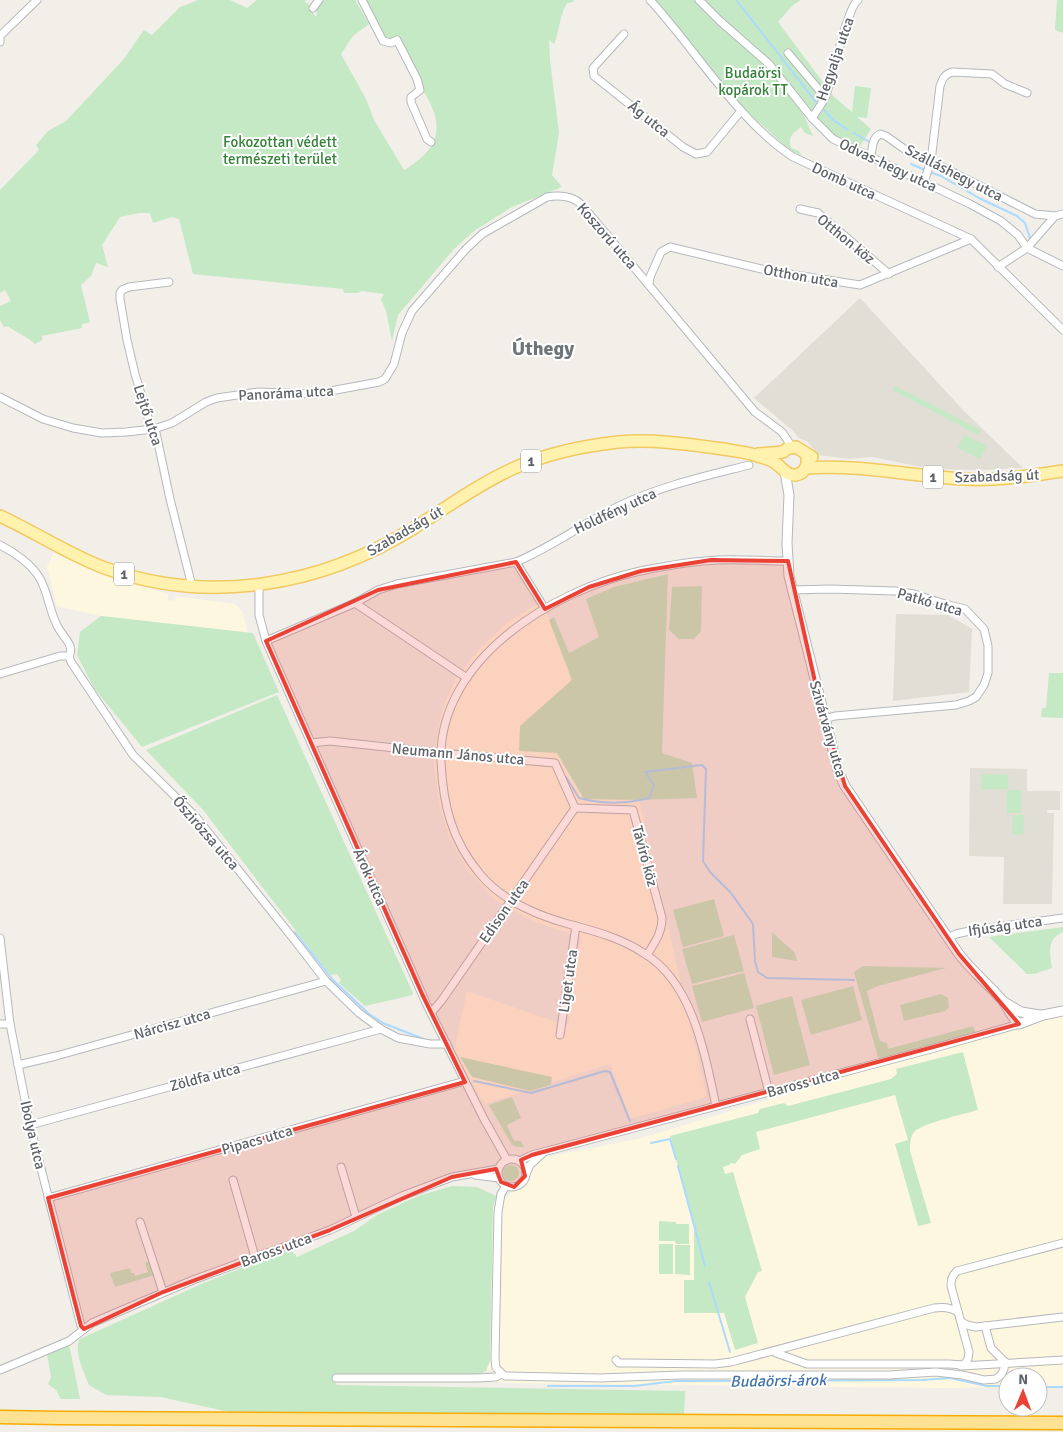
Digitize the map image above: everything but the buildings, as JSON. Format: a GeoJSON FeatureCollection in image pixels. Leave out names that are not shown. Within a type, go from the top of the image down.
{"type":"FeatureCollection","features":[{"type":"Feature","properties":{"kind":"highway"},"geometry":{"type":"LineString","coordinates":[[0,1417],[1063,1423]]}},
{"type":"Feature","properties":{"kind":"main road","name":"Szabadság út"},"geometry":{"type":"LineString","coordinates":[[0,516],[50,543],[103,567],[162,583],[223,588],[259,585],[307,576],[363,556],[391,542],[462,496],[510,470],[565,451],[619,442],[685,443],[752,460],[768,459],[792,470],[842,468],[972,480],[1024,477],[1063,471]]}},
{"type":"Feature","properties":{"kind":"main road","name":"Szabadság út"},"geometry":{"type":"LineString","coordinates":[[752,460],[788,449],[800,448],[806,454],[842,468]]}},
{"type":"Feature","properties":{"kind":"main road"},"geometry":{"type":"LineString","coordinates":[[788,449],[780,456],[792,470],[808,459],[806,454]]}},
{"type":"Feature","properties":{"kind":"street"},"geometry":{"type":"LineString","coordinates":[[0,42],[0,36],[37,0]]}},
{"type":"Feature","properties":{"kind":"street"},"geometry":{"type":"LineString","coordinates":[[313,8],[319,0]]}},
{"type":"Feature","properties":{"kind":"street"},"geometry":{"type":"LineString","coordinates":[[362,0],[383,41],[391,43],[397,40],[417,79],[420,90],[412,97],[411,102],[427,139],[431,142]]}},
{"type":"Feature","properties":{"kind":"street","name":"Domb utca"},"geometry":{"type":"LineString","coordinates":[[650,0],[741,111],[780,149],[793,157],[971,240],[1063,330]]}},
{"type":"Feature","properties":{"kind":"street","name":"Hegyalja utca"},"geometry":{"type":"LineString","coordinates":[[812,118],[825,97],[854,2],[858,0]]}},
{"type":"Feature","properties":{"kind":"street","name":"Odvas-hegy utca"},"geometry":{"type":"LineString","coordinates":[[701,1],[769,64],[812,118],[832,139],[1001,221],[1018,235],[1027,248]]}},
{"type":"Feature","properties":{"kind":"street","name":"Ág utca"},"geometry":{"type":"LineString","coordinates":[[624,34],[593,68],[594,76],[683,147],[696,154],[707,152],[741,111]]}},
{"type":"Feature","properties":{"kind":"street"},"geometry":{"type":"LineString","coordinates":[[788,53],[825,97]]}},
{"type":"Feature","properties":{"kind":"street"},"geometry":{"type":"LineString","coordinates":[[924,182],[931,161],[942,78],[952,72],[992,74],[1005,84],[1027,93]]}},
{"type":"Feature","properties":{"kind":"street","name":"Szálláshegy utca"},"geometry":{"type":"LineString","coordinates":[[871,158],[873,144],[880,134],[910,152],[1035,214],[1059,215]]}},
{"type":"Feature","properties":{"kind":"street","name":"Koszorú utca"},"geometry":{"type":"LineString","coordinates":[[402,333],[412,312],[482,234],[547,197],[570,198],[578,201],[755,412],[782,432],[788,449]]}},
{"type":"Feature","properties":{"kind":"street","name":"Otthon köz"},"geometry":{"type":"LineString","coordinates":[[800,209],[818,213],[889,274]]}},
{"type":"Feature","properties":{"kind":"street"},"geometry":{"type":"LineString","coordinates":[[998,268],[1027,248],[1059,215]]}},
{"type":"Feature","properties":{"kind":"street","name":"Otthon utca"},"geometry":{"type":"LineString","coordinates":[[649,284],[661,252],[670,247],[770,271],[852,285],[866,284],[971,240]]}},
{"type":"Feature","properties":{"kind":"street"},"geometry":{"type":"LineString","coordinates":[[1027,248],[1063,266]]}},
{"type":"Feature","properties":{"kind":"street","name":"Lejtő utca"},"geometry":{"type":"LineString","coordinates":[[169,282],[129,287],[122,290],[120,294],[127,340],[135,374],[150,424],[154,429],[192,586]]}},
{"type":"Feature","properties":{"kind":"street","name":"Panoráma utca"},"geometry":{"type":"LineString","coordinates":[[0,397],[43,419],[72,428],[102,433],[154,429],[172,423],[206,402],[217,398],[258,392],[314,394],[379,382],[384,379],[394,364],[402,333]]}},
{"type":"Feature","properties":{"kind":"street","name":"Holdfény utca"},"geometry":{"type":"LineString","coordinates":[[266,641],[355,603],[378,590],[397,584],[516,562],[620,506],[665,488],[752,460]]}},
{"type":"Feature","properties":{"kind":"street","name":"Szivárvány utca"},"geometry":{"type":"LineString","coordinates":[[792,470],[789,495],[788,561],[792,590],[839,773],[845,786],[968,966],[1003,1002],[1012,1018],[1019,1024]]}},
{"type":"Feature","properties":{"kind":"street","name":"Őszirózsa utca"},"geometry":{"type":"LineString","coordinates":[[0,545],[31,567],[40,578],[55,621],[70,646],[71,652],[69,656],[74,668],[133,755],[196,817],[326,981],[359,1013],[381,1029],[398,1038],[430,1044],[447,1044]]}},
{"type":"Feature","properties":{"kind":"street"},"geometry":{"type":"LineString","coordinates":[[716,1106],[696,1025],[682,994],[666,972],[647,955],[620,940],[550,919],[524,908],[489,883],[480,874],[457,838],[446,809],[441,753],[450,712],[467,678],[489,650],[502,638],[544,609],[589,587],[640,571],[711,560],[788,561]]}},
{"type":"Feature","properties":{"kind":"street"},"geometry":{"type":"LineString","coordinates":[[516,562],[544,609]]}},
{"type":"Feature","properties":{"kind":"street","name":"Árok utca"},"geometry":{"type":"LineString","coordinates":[[259,585],[260,615],[266,641],[431,1013],[507,1160]]}},
{"type":"Feature","properties":{"kind":"street","name":"Patkó utca"},"geometry":{"type":"LineString","coordinates":[[792,590],[895,591],[914,594],[965,609],[984,629],[988,646],[988,673],[981,692],[969,702],[956,705],[824,718]]}},
{"type":"Feature","properties":{"kind":"street"},"geometry":{"type":"LineString","coordinates":[[355,603],[467,678]]}},
{"type":"Feature","properties":{"kind":"street"},"geometry":{"type":"LineString","coordinates":[[0,674],[60,656],[69,656]]}},
{"type":"Feature","properties":{"kind":"street","name":"Neumann János utca"},"geometry":{"type":"LineString","coordinates":[[311,743],[330,741],[555,763],[575,808]]}},
{"type":"Feature","properties":{"kind":"street","name":"Edison utca"},"geometry":{"type":"LineString","coordinates":[[431,1013],[442,1000],[575,808]]}},
{"type":"Feature","properties":{"kind":"street","name":"Távíró köz"},"geometry":{"type":"LineString","coordinates":[[575,808],[632,810],[662,918],[660,934],[647,955]]}},
{"type":"Feature","properties":{"kind":"street","name":"Ifjúság utca"},"geometry":{"type":"LineString","coordinates":[[948,938],[974,930],[1063,918]]}},
{"type":"Feature","properties":{"kind":"street","name":"Liget utca"},"geometry":{"type":"LineString","coordinates":[[560,1035],[576,926]]}},
{"type":"Feature","properties":{"kind":"street","name":"Ibolya utca"},"geometry":{"type":"LineString","coordinates":[[0,938],[10,1024],[30,1125],[81,1326],[84,1329]]}},
{"type":"Feature","properties":{"kind":"street","name":"Nárcisz utca"},"geometry":{"type":"LineString","coordinates":[[18,1065],[326,981]]}},
{"type":"Feature","properties":{"kind":"street","name":"Szivárvány utca"},"geometry":{"type":"LineString","coordinates":[[1003,1002],[1021,1012],[1043,1015]]}},
{"type":"Feature","properties":{"kind":"street","name":"Baross utca"},"geometry":{"type":"LineString","coordinates":[[520,1161],[532,1155],[542,1154],[950,1044],[1043,1015],[1063,1011]]}},
{"type":"Feature","properties":{"kind":"street"},"geometry":{"type":"LineString","coordinates":[[750,1018],[769,1092]]}},
{"type":"Feature","properties":{"kind":"street"},"geometry":{"type":"LineString","coordinates":[[0,1024],[10,1024]]}},
{"type":"Feature","properties":{"kind":"street","name":"Zöldfa utca"},"geometry":{"type":"LineString","coordinates":[[30,1125],[381,1029]]}},
{"type":"Feature","properties":{"kind":"street","name":"Pipacs utca"},"geometry":{"type":"LineString","coordinates":[[48,1198],[465,1082]]}},
{"type":"Feature","properties":{"kind":"street"},"geometry":{"type":"LineString","coordinates":[[526,1176],[524,1165],[520,1161],[513,1159],[503,1162],[498,1169],[499,1178],[506,1186],[517,1186],[523,1181],[526,1176],[530,1165],[542,1154]]}},
{"type":"Feature","properties":{"kind":"street"},"geometry":{"type":"LineString","coordinates":[[341,1167],[356,1217]]}},
{"type":"Feature","properties":{"kind":"street","name":"Baross utca"},"geometry":{"type":"LineString","coordinates":[[0,1370],[69,1340],[92,1323],[163,1292],[330,1230],[402,1196],[452,1177],[498,1169]]}},
{"type":"Feature","properties":{"kind":"street","name":"Baross utca"},"geometry":{"type":"LineString","coordinates":[[470,1175],[499,1178]]}},
{"type":"Feature","properties":{"kind":"street"},"geometry":{"type":"LineString","coordinates":[[233,1180],[255,1257]]}},
{"type":"Feature","properties":{"kind":"street"},"geometry":{"type":"LineString","coordinates":[[506,1186],[501,1194],[498,1212],[495,1359],[496,1368],[501,1374],[510,1377],[600,1378],[681,1375],[936,1372],[991,1380],[1001,1375],[1005,1362]]}},
{"type":"Feature","properties":{"kind":"street"},"geometry":{"type":"LineString","coordinates":[[140,1222],[163,1292]]}},
{"type":"Feature","properties":{"kind":"street"},"geometry":{"type":"LineString","coordinates":[[936,1372],[964,1365],[968,1359],[969,1352],[953,1293],[951,1280],[953,1275],[957,1271],[1063,1243]]}},
{"type":"Feature","properties":{"kind":"street"},"geometry":{"type":"LineString","coordinates":[[944,1307],[953,1293]]}},
{"type":"Feature","properties":{"kind":"street"},"geometry":{"type":"LineString","coordinates":[[616,1360],[619,1363],[715,1364],[731,1362],[944,1307],[958,1312]]}},
{"type":"Feature","properties":{"kind":"street"},"geometry":{"type":"LineString","coordinates":[[962,1322],[971,1326],[985,1326],[1063,1317]]}},
{"type":"Feature","properties":{"kind":"street"},"geometry":{"type":"LineString","coordinates":[[988,1341],[994,1330],[1001,1324]]}},
{"type":"Feature","properties":{"kind":"street"},"geometry":{"type":"LineString","coordinates":[[985,1326],[991,1348],[1005,1362]]}},
{"type":"Feature","properties":{"kind":"street"},"geometry":{"type":"LineString","coordinates":[[773,1352],[807,1364],[964,1365],[1063,1360]]}},
{"type":"Feature","properties":{"kind":"street"},"geometry":{"type":"LineString","coordinates":[[336,1378],[476,1378],[496,1377],[501,1374]]}},
{"type":"Feature","properties":{"kind":"highlighted area"},"geometry":{"type":"Polygon","coordinates":[[[711,560],[788,561],[816,686],[845,786],[959,954],[1019,1024],[532,1155],[521,1160],[525,1176],[514,1187],[501,1182],[496,1169],[452,1177],[330,1230],[163,1292],[84,1329],[81,1326],[48,1198],[465,1082],[422,994],[266,641],[378,590],[516,562],[545,609],[589,587],[641,571],[711,560]]]}},
{"type":"Feature","properties":{"kind":"shaded area"},"geometry":{"type":"Polygon","coordinates":[[[860,298],[964,411],[1023,468],[982,470],[931,469],[872,457],[849,459],[819,455],[808,442],[799,438],[754,398],[860,298]]]}},
{"type":"Feature","properties":{"kind":"shaded area"},"geometry":{"type":"Polygon","coordinates":[[[54,553],[117,579],[168,594],[168,600],[175,601],[176,596],[235,604],[242,611],[248,633],[101,616],[57,606],[47,567],[54,553]]]}},
{"type":"Feature","properties":{"kind":"shaded area"},"geometry":{"type":"Polygon","coordinates":[[[542,601],[572,680],[520,726],[557,753],[584,799],[639,800],[707,1097],[630,1119],[610,1064],[484,1104],[454,1051],[467,991],[568,1026],[581,937],[535,922],[495,900],[467,869],[449,837],[440,808],[433,758],[442,710],[455,680],[479,649],[508,622],[542,601]]]}},
{"type":"Feature","properties":{"kind":"shaded area"},"geometry":{"type":"Polygon","coordinates":[[[896,614],[948,615],[972,629],[969,692],[893,701],[896,614]]]}},
{"type":"Feature","properties":{"kind":"shaded area"},"geometry":{"type":"Polygon","coordinates":[[[970,768],[1027,769],[1027,791],[1060,791],[1060,810],[1047,810],[1047,813],[1054,813],[1052,904],[1003,904],[1004,857],[969,856],[970,768]]]}},
{"type":"Feature","properties":{"kind":"shaded area"},"geometry":{"type":"Polygon","coordinates":[[[1063,1012],[1063,1386],[1048,1387],[1048,1367],[998,1367],[998,1387],[947,1388],[508,1383],[494,1382],[491,1371],[481,1367],[490,1198],[502,1202],[511,1193],[524,1187],[530,1170],[542,1158],[642,1138],[880,1066],[1008,1032],[1063,1012]]]}},
{"type":"Feature","properties":{"kind":"green space","name":"Fokozottan védett természeti terület"},"geometry":{"type":"Polygon","coordinates":[[[198,0],[230,0],[247,8],[257,0],[305,0],[315,16],[317,15],[317,8],[323,0],[355,0],[369,24],[353,36],[341,54],[366,99],[374,120],[404,170],[425,154],[432,145],[437,125],[435,115],[416,79],[398,38],[388,44],[366,0],[574,0],[567,3],[564,8],[554,44],[549,40],[559,133],[552,175],[562,187],[512,207],[474,231],[454,249],[398,315],[392,341],[386,311],[381,299],[384,294],[362,291],[358,293],[344,293],[343,289],[193,274],[179,219],[172,217],[153,223],[150,213],[139,213],[120,217],[102,245],[108,267],[96,263],[91,276],[81,285],[90,322],[82,324],[82,328],[42,336],[42,340],[35,344],[8,326],[4,327],[0,320],[0,306],[11,301],[5,290],[0,293],[0,190],[39,150],[36,145],[48,131],[66,121],[123,60],[144,30],[152,35],[180,7],[198,0]]]}},
{"type":"Feature","properties":{"kind":"green space","name":"Budaörsi kopárok TT"},"geometry":{"type":"Polygon","coordinates":[[[651,0],[801,0],[793,5],[778,22],[834,97],[852,112],[855,86],[871,88],[867,118],[857,117],[871,129],[857,151],[843,145],[797,100],[813,136],[805,133],[801,127],[793,134],[790,141],[791,148],[799,151],[802,156],[788,149],[759,122],[755,124],[651,0]]]}},
{"type":"Feature","properties":{"kind":"green space"},"geometry":{"type":"Polygon","coordinates":[[[1057,0],[1063,0],[1063,33],[1055,30],[1057,0]]]}},
{"type":"Feature","properties":{"kind":"green space"},"geometry":{"type":"Polygon","coordinates":[[[895,386],[981,430],[978,435],[893,390],[895,386]]]}},
{"type":"Feature","properties":{"kind":"green space"},"geometry":{"type":"Polygon","coordinates":[[[964,435],[987,446],[980,459],[958,448],[964,435]]]}},
{"type":"Feature","properties":{"kind":"green space"},"geometry":{"type":"Polygon","coordinates":[[[668,574],[662,753],[692,763],[697,798],[584,799],[557,753],[519,751],[520,726],[572,680],[549,620],[554,617],[569,653],[599,637],[586,599],[614,587],[668,574]]]}},
{"type":"Feature","properties":{"kind":"green space"},"geometry":{"type":"Polygon","coordinates":[[[702,586],[701,631],[694,639],[679,639],[669,630],[672,587],[702,586]]]}},
{"type":"Feature","properties":{"kind":"green space"},"geometry":{"type":"Polygon","coordinates":[[[101,616],[253,633],[279,692],[142,747],[94,688],[77,655],[80,632],[101,616]]]}},
{"type":"Feature","properties":{"kind":"green space"},"geometry":{"type":"Polygon","coordinates":[[[1049,673],[1063,673],[1063,718],[1041,717],[1042,708],[1046,708],[1049,673]]]}},
{"type":"Feature","properties":{"kind":"green space"},"geometry":{"type":"Polygon","coordinates":[[[277,695],[413,995],[365,1006],[339,983],[341,980],[337,974],[331,975],[323,966],[204,811],[146,750],[277,695]]]}},
{"type":"Feature","properties":{"kind":"green space"},"geometry":{"type":"Polygon","coordinates":[[[982,774],[1008,775],[1008,789],[981,789],[982,774]]]}},
{"type":"Feature","properties":{"kind":"green space"},"geometry":{"type":"Polygon","coordinates":[[[1007,790],[1021,790],[1021,813],[1007,813],[1007,790]]]}},
{"type":"Feature","properties":{"kind":"green space"},"geometry":{"type":"Polygon","coordinates":[[[1013,815],[1024,815],[1023,835],[1012,834],[1013,815]]]}},
{"type":"Feature","properties":{"kind":"green space"},"geometry":{"type":"Polygon","coordinates":[[[714,899],[724,936],[683,947],[673,910],[714,899]]]}},
{"type":"Feature","properties":{"kind":"green space"},"geometry":{"type":"Polygon","coordinates":[[[1063,927],[1063,932],[1054,938],[1050,947],[1052,968],[1034,974],[1027,974],[989,937],[1063,927]]]}},
{"type":"Feature","properties":{"kind":"green space"},"geometry":{"type":"Polygon","coordinates":[[[772,932],[795,953],[797,961],[772,957],[772,932]]]}},
{"type":"Feature","properties":{"kind":"green space"},"geometry":{"type":"Polygon","coordinates":[[[734,935],[744,971],[692,984],[682,949],[734,935]]]}},
{"type":"Feature","properties":{"kind":"green space"},"geometry":{"type":"Polygon","coordinates":[[[863,966],[946,968],[878,986],[867,991],[880,1041],[887,1043],[888,1049],[973,1026],[976,1034],[882,1059],[878,1057],[854,972],[863,966]]]}},
{"type":"Feature","properties":{"kind":"green space"},"geometry":{"type":"Polygon","coordinates":[[[744,973],[754,1008],[702,1022],[692,986],[744,973]]]}},
{"type":"Feature","properties":{"kind":"green space"},"geometry":{"type":"Polygon","coordinates":[[[853,986],[862,1020],[811,1035],[801,1000],[853,986]]]}},
{"type":"Feature","properties":{"kind":"green space"},"geometry":{"type":"Polygon","coordinates":[[[941,994],[948,998],[949,1007],[945,1011],[904,1021],[900,1005],[941,994]]]}},
{"type":"Feature","properties":{"kind":"green space"},"geometry":{"type":"Polygon","coordinates":[[[792,996],[810,1065],[774,1075],[756,1006],[792,996]]]}},
{"type":"Feature","properties":{"kind":"green space"},"geometry":{"type":"Polygon","coordinates":[[[963,1052],[978,1110],[926,1125],[914,1132],[910,1141],[910,1151],[931,1223],[918,1226],[895,1144],[908,1140],[895,1095],[756,1132],[760,1149],[742,1155],[735,1164],[731,1163],[723,1167],[725,1174],[733,1172],[762,1271],[758,1272],[745,1297],[758,1343],[735,1350],[724,1313],[684,1313],[684,1280],[694,1280],[694,1228],[670,1136],[758,1113],[760,1109],[784,1103],[788,1106],[891,1079],[897,1074],[896,1069],[963,1052]]]}},
{"type":"Feature","properties":{"kind":"green space"},"geometry":{"type":"Polygon","coordinates":[[[460,1057],[552,1077],[551,1085],[530,1091],[472,1077],[460,1057]]]}},
{"type":"Feature","properties":{"kind":"green space"},"geometry":{"type":"Polygon","coordinates":[[[512,1097],[521,1118],[507,1125],[514,1141],[521,1141],[524,1147],[512,1145],[489,1105],[512,1097]]]}},
{"type":"Feature","properties":{"kind":"green space"},"geometry":{"type":"Polygon","coordinates":[[[508,1165],[514,1165],[519,1170],[517,1179],[508,1181],[503,1176],[503,1170],[508,1165]]]}},
{"type":"Feature","properties":{"kind":"green space"},"geometry":{"type":"Polygon","coordinates":[[[452,1186],[477,1187],[496,1196],[493,1209],[490,1361],[486,1371],[477,1375],[331,1378],[337,1385],[685,1391],[684,1414],[238,1414],[161,1397],[106,1395],[89,1385],[78,1355],[80,1339],[199,1285],[290,1249],[297,1257],[354,1231],[377,1215],[418,1196],[452,1186]]]}},
{"type":"Feature","properties":{"kind":"green space"},"geometry":{"type":"Polygon","coordinates":[[[659,1221],[689,1224],[689,1244],[676,1244],[675,1241],[659,1241],[659,1221]]]}},
{"type":"Feature","properties":{"kind":"green space"},"geometry":{"type":"Polygon","coordinates":[[[659,1244],[673,1244],[673,1274],[659,1274],[659,1244]]]}},
{"type":"Feature","properties":{"kind":"green space"},"geometry":{"type":"Polygon","coordinates":[[[675,1245],[690,1245],[690,1275],[675,1274],[675,1245]]]}},
{"type":"Feature","properties":{"kind":"green space"},"geometry":{"type":"Polygon","coordinates":[[[150,1261],[155,1275],[115,1287],[110,1273],[130,1268],[131,1273],[134,1273],[135,1276],[148,1272],[145,1263],[150,1261]]]}},
{"type":"Feature","properties":{"kind":"green space"},"geometry":{"type":"Polygon","coordinates":[[[69,1344],[80,1399],[61,1399],[56,1390],[48,1384],[51,1377],[47,1354],[69,1344]]]}},
{"type":"Feature","properties":{"kind":"waterway"},"geometry":{"type":"LineString","coordinates":[[737,1],[816,102]]}},
{"type":"Feature","properties":{"kind":"waterway"},"geometry":{"type":"LineString","coordinates":[[824,110],[833,120],[848,130]]}},
{"type":"Feature","properties":{"kind":"waterway"},"geometry":{"type":"LineString","coordinates":[[854,133],[871,143]]}},
{"type":"Feature","properties":{"kind":"waterway"},"geometry":{"type":"LineString","coordinates":[[911,164],[925,170]]}},
{"type":"Feature","properties":{"kind":"waterway"},"geometry":{"type":"LineString","coordinates":[[932,173],[1017,216],[1025,223],[1031,241]]}},
{"type":"Feature","properties":{"kind":"waterway"},"geometry":{"type":"LineString","coordinates":[[566,777],[579,798],[605,802],[623,802],[649,798],[654,785],[645,772],[702,765],[706,769],[703,861],[710,872],[731,893],[753,924],[755,961],[758,972],[767,978],[854,980]]}},
{"type":"Feature","properties":{"kind":"waterway","name":"Budaörsi-árok"},"geometry":{"type":"LineString","coordinates":[[295,932],[333,980],[369,1014],[383,1023],[426,1040]]}},
{"type":"Feature","properties":{"kind":"waterway","name":"Budaörsi-árok"},"geometry":{"type":"LineString","coordinates":[[474,1081],[531,1093],[605,1071],[610,1072],[630,1121]]}},
{"type":"Feature","properties":{"kind":"waterway","name":"Budaörsi-árok"},"geometry":{"type":"LineString","coordinates":[[651,1143],[670,1139],[676,1159]]}},
{"type":"Feature","properties":{"kind":"waterway","name":"Budaörsi-árok"},"geometry":{"type":"LineString","coordinates":[[678,1166],[705,1266]]}},
{"type":"Feature","properties":{"kind":"waterway","name":"Budaörsi-árok"},"geometry":{"type":"LineString","coordinates":[[709,1282],[730,1352]]}},
{"type":"Feature","properties":{"kind":"waterway","name":"Budaörsi-árok"},"geometry":{"type":"LineString","coordinates":[[548,1386],[634,1386],[676,1381],[922,1380],[950,1378],[987,1386],[998,1386]]}},
{"type":"Feature","properties":{"kind":"waterway","name":"Budaörsi-árok"},"geometry":{"type":"LineString","coordinates":[[1048,1387],[1063,1387]]}},
{"type":"Feature","properties":{"kind":"district","name":"Úthegy"},"geometry":{"type":"Point","coordinates":[543,348]}}]}
